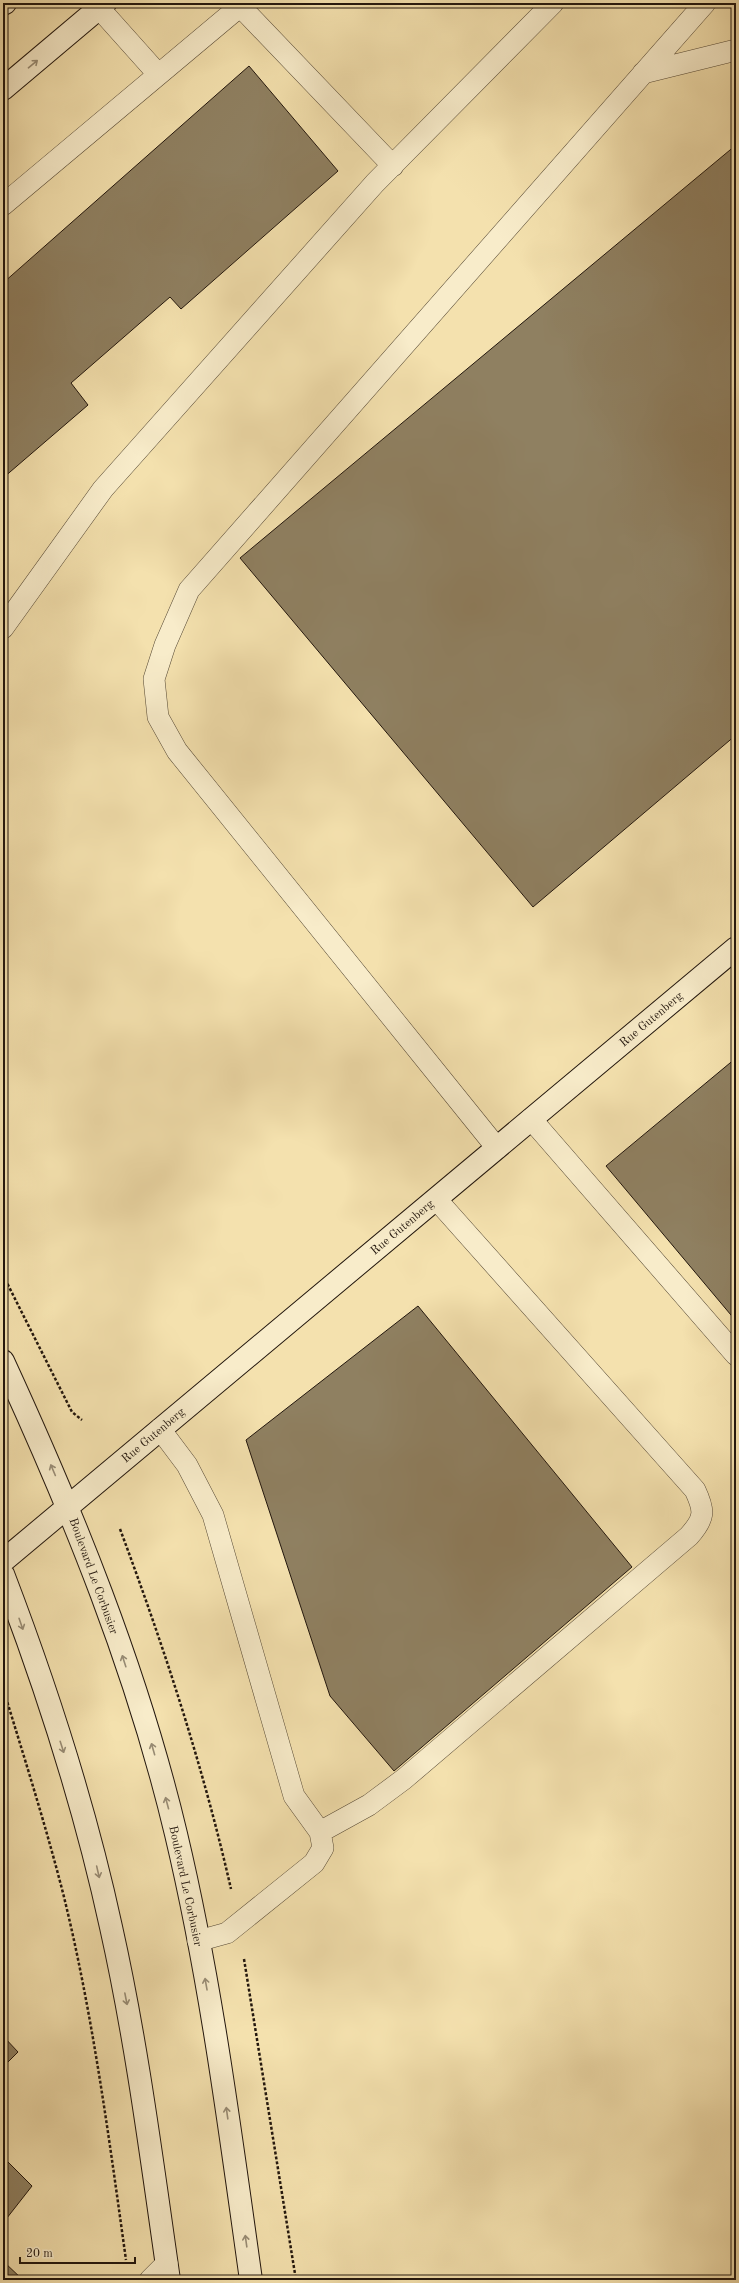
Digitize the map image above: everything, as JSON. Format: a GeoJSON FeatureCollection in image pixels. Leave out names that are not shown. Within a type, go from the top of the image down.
{"type":"FeatureCollection","features":[{"type":"Feature","properties":{"kind":"street"},"geometry":{"type":"LineString","coordinates":[[3,89],[102,6]]}},
{"type":"Feature","properties":{"kind":"street","name":"Rue Gutenberg"},"geometry":{"type":"LineString","coordinates":[[68,1506],[736,948]]}},
{"type":"Feature","properties":{"kind":"street","name":"Boulevard Le Corbusier"},"geometry":{"type":"LineString","coordinates":[[3,1361],[68,1506],[96,1579],[146,1726],[176,1832],[216,2038],[251,2280]]}},
{"type":"Feature","properties":{"kind":"street","name":"Boulevard Le Corbusier"},"geometry":{"type":"LineString","coordinates":[[3,1561],[68,1506]]}},
{"type":"Feature","properties":{"kind":"street"},"geometry":{"type":"LineString","coordinates":[[3,1574],[66,1759],[97,1865],[129,2016],[168,2271]]}},
{"type":"Feature","properties":{"kind":"lane"},"geometry":{"type":"LineString","coordinates":[[3,628],[103,489],[393,166],[553,3]]}},
{"type":"Feature","properties":{"kind":"lane"},"geometry":{"type":"LineString","coordinates":[[497,1148],[177,751],[158,717],[154,679],[165,645],[189,590],[705,3]]}},
{"type":"Feature","properties":{"kind":"lane"},"geometry":{"type":"LineString","coordinates":[[3,205],[242,4],[393,166]]}},
{"type":"Feature","properties":{"kind":"lane"},"geometry":{"type":"LineString","coordinates":[[102,6],[158,74]]}},
{"type":"Feature","properties":{"kind":"lane"},"geometry":{"type":"LineString","coordinates":[[643,72],[736,50]]}},
{"type":"Feature","properties":{"kind":"lane"},"geometry":{"type":"LineString","coordinates":[[531,1119],[736,1355]]}},
{"type":"Feature","properties":{"kind":"lane"},"geometry":{"type":"LineString","coordinates":[[320,1832],[369,1805],[404,1779],[689,1536],[701,1523],[702,1511],[695,1490],[436,1199]]}},
{"type":"Feature","properties":{"kind":"lane"},"geometry":{"type":"LineString","coordinates":[[160,1429],[187,1465],[213,1515],[294,1796],[320,1832],[323,1848],[314,1863],[227,1933],[216,1938],[198,1941]]}},
{"type":"Feature","properties":{"kind":"lane"},"geometry":{"type":"LineString","coordinates":[[150,2280],[168,2271]]}},
{"type":"Feature","properties":{"kind":"path"},"geometry":{"type":"LineString","coordinates":[[3,1275],[72,1412],[82,1420]]}},
{"type":"Feature","properties":{"kind":"path"},"geometry":{"type":"LineString","coordinates":[[3,1688],[33,1785],[64,1897],[85,1997],[104,2103],[126,2265]]}},
{"type":"Feature","properties":{"kind":"building"},"geometry":{"type":"Polygon","coordinates":[[[249,66],[338,171],[181,309],[170,297],[71,383],[88,405],[3,478],[3,283],[249,66]]]}},
{"type":"Feature","properties":{"kind":"building"},"geometry":{"type":"Polygon","coordinates":[[[736,145],[736,735],[533,907],[240,558],[736,145]]]}},
{"type":"Feature","properties":{"kind":"building"},"geometry":{"type":"Polygon","coordinates":[[[736,1058],[736,1321],[606,1166],[736,1058]]]}},
{"type":"Feature","properties":{"kind":"building"},"geometry":{"type":"Polygon","coordinates":[[[418,1306],[632,1567],[394,1771],[330,1696],[246,1440],[418,1306]]]}},
{"type":"Feature","properties":{"kind":"building"},"geometry":{"type":"Polygon","coordinates":[[[3,2036],[18,2052],[3,2067],[3,2036]]]}},
{"type":"Feature","properties":{"kind":"building"},"geometry":{"type":"Polygon","coordinates":[[[3,2157],[32,2186],[3,2223],[3,2157]]]}},
{"type":"Feature","properties":{"kind":"building"},"geometry":{"type":"Polygon","coordinates":[[[3,2261],[23,2280],[3,2280],[3,2261]]]}}]}
